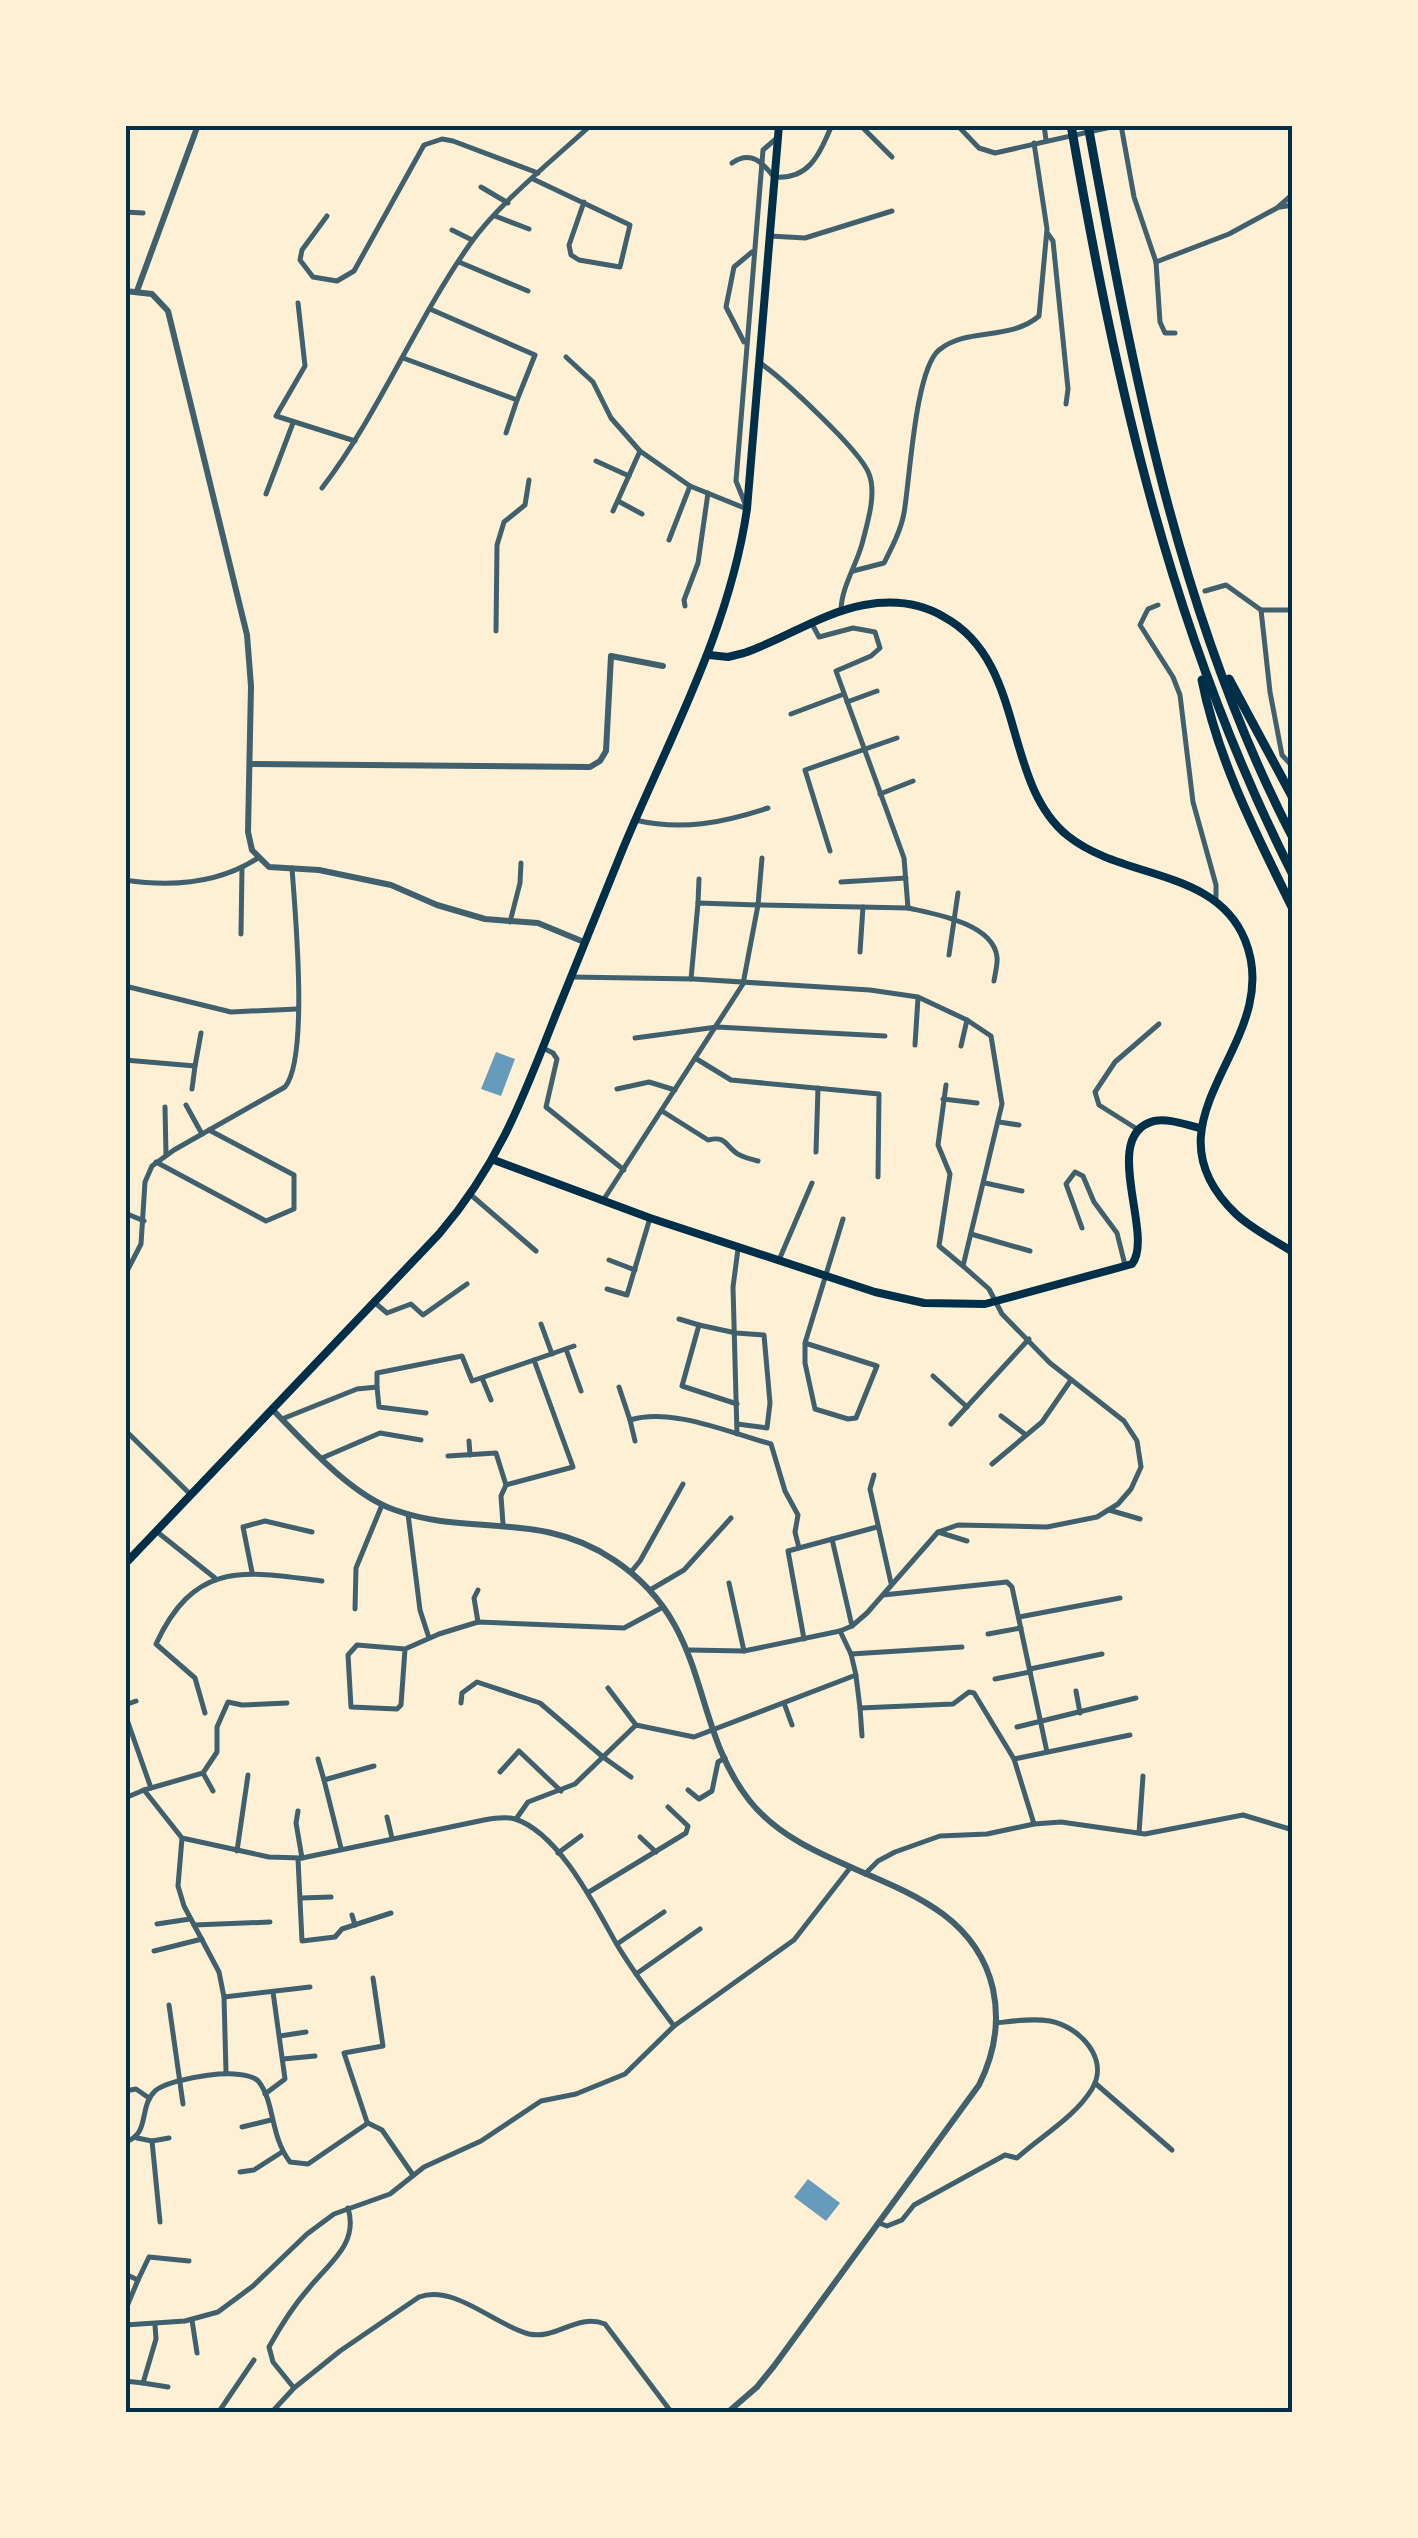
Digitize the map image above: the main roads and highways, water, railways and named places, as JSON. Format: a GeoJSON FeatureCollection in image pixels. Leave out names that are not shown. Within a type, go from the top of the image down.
{"type":"FeatureCollection","features":[{"type":"Feature","properties":{"kind":"highway"},"geometry":{"type":"LineString","coordinates":[[1071,125],[1120,381],[1168,569],[1245,776],[1293,875]]}},
{"type":"Feature","properties":{"kind":"highway"},"geometry":{"type":"LineString","coordinates":[[1088,125],[1148,423],[1191,582],[1243,731],[1293,838]]}},
{"type":"Feature","properties":{"kind":"highway"},"geometry":{"type":"LineString","coordinates":[[1195,650],[1214,730],[1293,909]]}},
{"type":"Feature","properties":{"kind":"highway"},"geometry":{"type":"LineString","coordinates":[[1216,655],[1293,798]]}},
{"type":"Feature","properties":{"kind":"main road"},"geometry":{"type":"LineString","coordinates":[[125,1564],[374,1302],[471,1194],[494,1160],[635,820],[708,656],[740,552],[747,509],[779,125]]}},
{"type":"Feature","properties":{"kind":"main road"},"geometry":{"type":"LineString","coordinates":[[708,656],[744,653],[841,611],[884,602],[924,607],[967,632],[988,658],[1033,783],[1060,829],[1098,856],[1188,885],[1216,900],[1236,921],[1254,971],[1254,991],[1200,1128],[1203,1162],[1221,1198],[1244,1221],[1293,1252]]}},
{"type":"Feature","properties":{"kind":"main road"},"geometry":{"type":"LineString","coordinates":[[494,1160],[602,1202],[875,1292],[924,1303],[974,1306],[1126,1268],[1138,1253],[1129,1175],[1131,1149],[1140,1130],[1159,1120],[1200,1128]]}},
{"type":"Feature","properties":{"kind":"water"},"geometry":{"type":"Polygon","coordinates":[[[496,1052],[515,1059],[501,1096],[481,1089],[496,1052]]]}},
{"type":"Feature","properties":{"kind":"water"},"geometry":{"type":"Polygon","coordinates":[[[808,2179],[840,2203],[826,2221],[794,2197],[808,2179]]]}}]}
